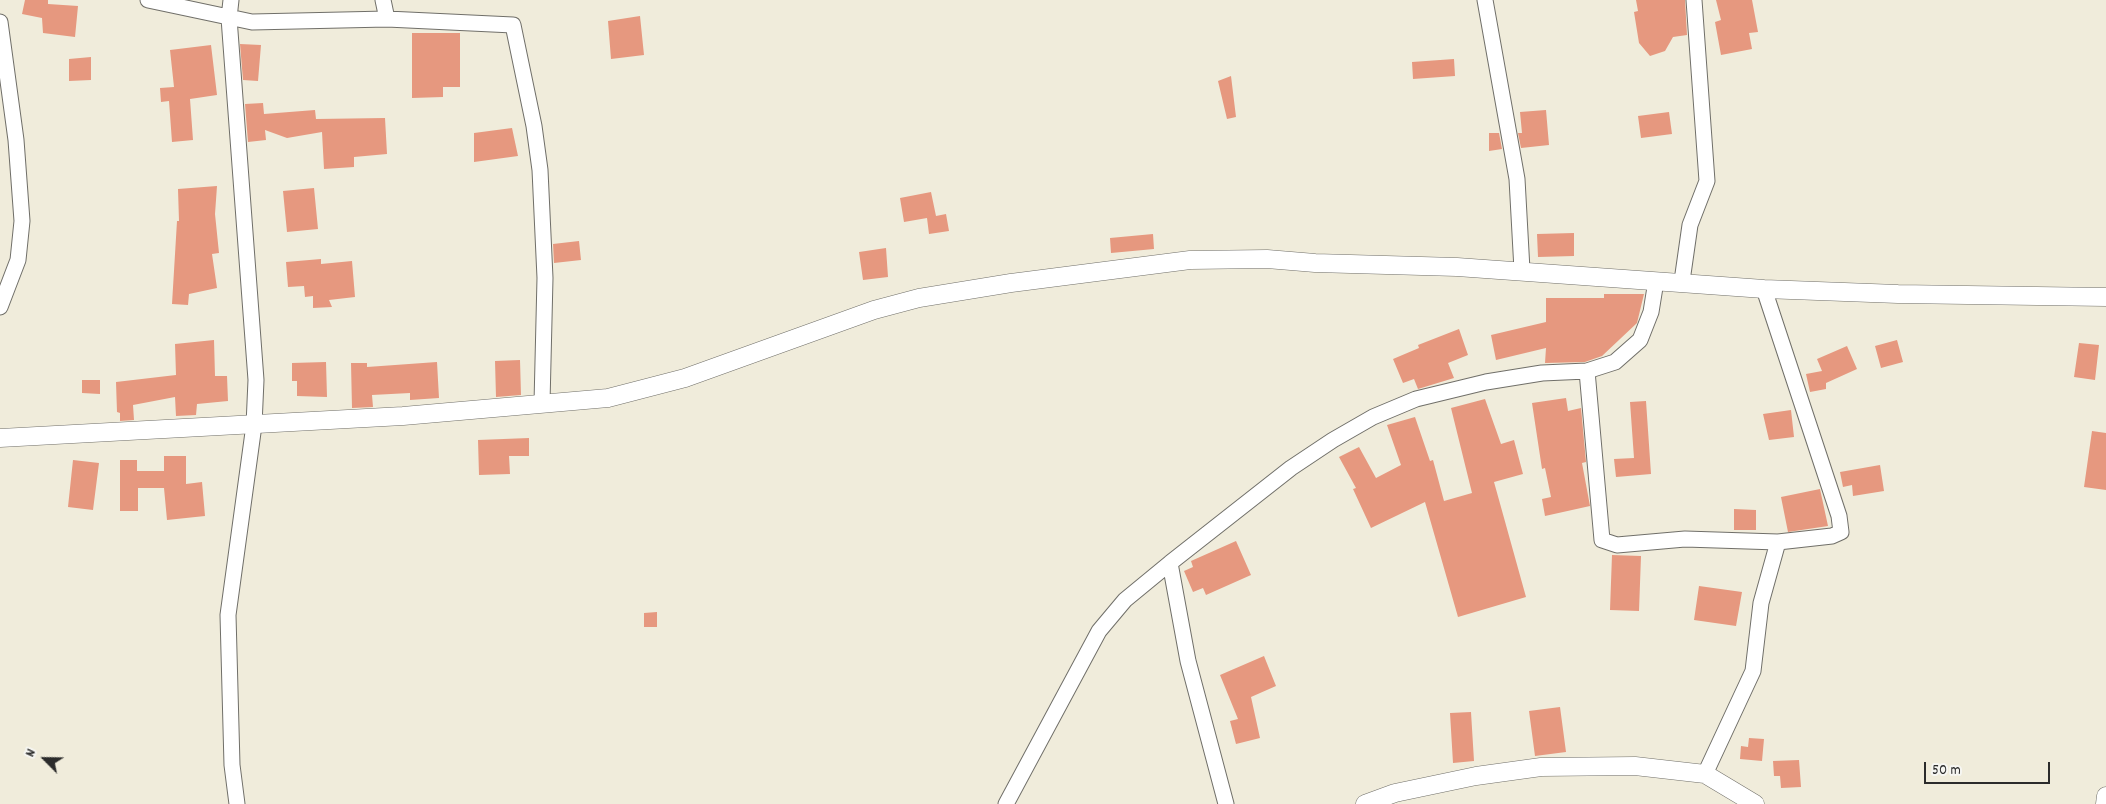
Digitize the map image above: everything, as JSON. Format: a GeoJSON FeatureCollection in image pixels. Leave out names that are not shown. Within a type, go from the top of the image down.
{"type":"FeatureCollection","features":[{"type":"Feature","properties":{"kind":"street"},"geometry":{"type":"LineString","coordinates":[[148,0],[252,22],[387,19],[512,25],[534,126],[540,170],[545,278],[542,403]]}},
{"type":"Feature","properties":{"kind":"street"},"geometry":{"type":"LineString","coordinates":[[231,0],[229,18],[256,380],[254,425],[228,616],[232,765],[236,804]]}},
{"type":"Feature","properties":{"kind":"street"},"geometry":{"type":"LineString","coordinates":[[382,0],[387,19]]}},
{"type":"Feature","properties":{"kind":"street"},"geometry":{"type":"LineString","coordinates":[[1487,0],[1516,178],[1522,270]]}},
{"type":"Feature","properties":{"kind":"street"},"geometry":{"type":"LineString","coordinates":[[1682,281],[1690,225],[1707,181],[1694,0]]}},
{"type":"Feature","properties":{"kind":"street"},"geometry":{"type":"LineString","coordinates":[[0,22],[16,140],[22,222],[18,260],[0,307]]}},
{"type":"Feature","properties":{"kind":"street"},"geometry":{"type":"LineString","coordinates":[[0,438],[403,416],[608,398],[685,378],[874,310],[919,298],[1021,282],[1190,260],[1267,259],[1315,263],[1522,270],[1656,281],[1682,281],[1764,289],[1898,294],[2106,297]]}},
{"type":"Feature","properties":{"kind":"street"},"geometry":{"type":"LineString","coordinates":[[1006,804],[1099,631],[1125,600],[1170,563],[1291,468],[1332,440],[1373,417],[1416,399],[1486,382],[1542,373],[1587,371],[1615,362],[1640,340],[1651,312],[1656,281]]}},
{"type":"Feature","properties":{"kind":"street"},"geometry":{"type":"LineString","coordinates":[[1587,371],[1602,540],[1617,544],[1685,539],[1778,542],[1832,536],[1841,532],[1839,516],[1764,289]]}},
{"type":"Feature","properties":{"kind":"street"},"geometry":{"type":"LineString","coordinates":[[1705,774],[1753,671],[1761,604],[1778,542]]}},
{"type":"Feature","properties":{"kind":"street"},"geometry":{"type":"LineString","coordinates":[[1170,563],[1188,661],[1226,804]]}},
{"type":"Feature","properties":{"kind":"street"},"geometry":{"type":"LineString","coordinates":[[1365,804],[1395,793],[1476,776],[1541,767],[1635,766],[1705,774],[1755,804]]}},
{"type":"Feature","properties":{"kind":"street"},"geometry":{"type":"LineString","coordinates":[[2105,804],[2106,796]]}},
{"type":"Feature","properties":{"kind":"building"},"geometry":{"type":"Polygon","coordinates":[[[25,0],[48,0],[48,4],[78,6],[75,37],[43,33],[42,18],[22,14],[25,0]]]}},
{"type":"Feature","properties":{"kind":"building"},"geometry":{"type":"Polygon","coordinates":[[[1636,0],[1685,0],[1687,35],[1673,37],[1665,51],[1650,56],[1639,43],[1634,12],[1638,11],[1636,0]]]}},
{"type":"Feature","properties":{"kind":"building"},"geometry":{"type":"Polygon","coordinates":[[[1716,0],[1752,0],[1758,32],[1749,33],[1752,49],[1721,55],[1715,22],[1721,20],[1716,0]]]}},
{"type":"Feature","properties":{"kind":"building"},"geometry":{"type":"Polygon","coordinates":[[[640,16],[644,55],[611,59],[608,21],[640,16]]]}},
{"type":"Feature","properties":{"kind":"building"},"geometry":{"type":"Polygon","coordinates":[[[412,33],[460,33],[460,87],[443,87],[443,97],[412,98],[412,33]]]}},
{"type":"Feature","properties":{"kind":"building"},"geometry":{"type":"Polygon","coordinates":[[[240,44],[261,45],[258,81],[243,80],[240,44]]]}},
{"type":"Feature","properties":{"kind":"building"},"geometry":{"type":"Polygon","coordinates":[[[211,45],[217,95],[190,99],[193,140],[172,142],[169,101],[161,102],[160,88],[174,87],[170,50],[211,45]]]}},
{"type":"Feature","properties":{"kind":"building"},"geometry":{"type":"Polygon","coordinates":[[[91,57],[91,80],[69,81],[69,59],[91,57]]]}},
{"type":"Feature","properties":{"kind":"building"},"geometry":{"type":"Polygon","coordinates":[[[1454,59],[1455,76],[1413,79],[1412,62],[1454,59]]]}},
{"type":"Feature","properties":{"kind":"building"},"geometry":{"type":"Polygon","coordinates":[[[1231,76],[1236,117],[1227,119],[1218,81],[1231,76]]]}},
{"type":"Feature","properties":{"kind":"building"},"geometry":{"type":"Polygon","coordinates":[[[263,103],[264,114],[315,110],[316,119],[385,118],[387,154],[354,157],[354,167],[324,169],[322,132],[287,138],[265,130],[266,140],[248,142],[245,104],[263,103]]]}},
{"type":"Feature","properties":{"kind":"building"},"geometry":{"type":"Polygon","coordinates":[[[1546,110],[1549,145],[1521,148],[1518,133],[1522,133],[1520,112],[1546,110]]]}},
{"type":"Feature","properties":{"kind":"building"},"geometry":{"type":"Polygon","coordinates":[[[1669,112],[1672,134],[1641,138],[1638,116],[1669,112]]]}},
{"type":"Feature","properties":{"kind":"building"},"geometry":{"type":"Polygon","coordinates":[[[512,128],[518,156],[474,162],[474,133],[512,128]]]}},
{"type":"Feature","properties":{"kind":"building"},"geometry":{"type":"Polygon","coordinates":[[[1489,133],[1499,133],[1502,149],[1489,151],[1489,133]]]}},
{"type":"Feature","properties":{"kind":"building"},"geometry":{"type":"Polygon","coordinates":[[[217,186],[215,214],[219,253],[212,254],[217,288],[189,294],[188,305],[172,304],[177,221],[179,221],[178,189],[217,186]]]}},
{"type":"Feature","properties":{"kind":"building"},"geometry":{"type":"Polygon","coordinates":[[[314,188],[318,229],[287,232],[283,191],[314,188]]]}},
{"type":"Feature","properties":{"kind":"building"},"geometry":{"type":"Polygon","coordinates":[[[931,192],[936,216],[946,214],[949,231],[929,234],[927,218],[904,222],[900,198],[931,192]]]}},
{"type":"Feature","properties":{"kind":"building"},"geometry":{"type":"Polygon","coordinates":[[[1574,233],[1574,256],[1538,257],[1537,234],[1574,233]]]}},
{"type":"Feature","properties":{"kind":"building"},"geometry":{"type":"Polygon","coordinates":[[[1153,234],[1154,249],[1111,253],[1110,238],[1153,234]]]}},
{"type":"Feature","properties":{"kind":"building"},"geometry":{"type":"Polygon","coordinates":[[[579,241],[581,260],[554,263],[553,244],[579,241]]]}},
{"type":"Feature","properties":{"kind":"building"},"geometry":{"type":"Polygon","coordinates":[[[886,248],[888,277],[863,280],[859,252],[886,248]]]}},
{"type":"Feature","properties":{"kind":"building"},"geometry":{"type":"Polygon","coordinates":[[[321,259],[321,264],[352,261],[355,297],[329,300],[332,307],[313,308],[313,296],[305,297],[304,286],[288,287],[286,262],[321,259]]]}},
{"type":"Feature","properties":{"kind":"building"},"geometry":{"type":"Polygon","coordinates":[[[1604,294],[1644,294],[1637,323],[1602,356],[1585,362],[1545,363],[1546,348],[1496,360],[1491,335],[1546,322],[1546,298],[1604,298],[1604,294]]]}},
{"type":"Feature","properties":{"kind":"building"},"geometry":{"type":"Polygon","coordinates":[[[1459,329],[1468,355],[1448,363],[1454,378],[1418,389],[1414,379],[1403,383],[1393,359],[1419,348],[1418,345],[1459,329]]]}},
{"type":"Feature","properties":{"kind":"building"},"geometry":{"type":"Polygon","coordinates":[[[214,340],[215,376],[227,376],[228,401],[197,404],[196,415],[176,416],[175,397],[133,405],[134,420],[120,421],[120,413],[117,412],[116,382],[176,375],[175,344],[214,340]]]}},
{"type":"Feature","properties":{"kind":"building"},"geometry":{"type":"Polygon","coordinates":[[[1897,340],[1903,362],[1881,368],[1875,346],[1897,340]]]}},
{"type":"Feature","properties":{"kind":"building"},"geometry":{"type":"Polygon","coordinates":[[[2079,343],[2099,345],[2095,380],[2074,377],[2079,343]]]}},
{"type":"Feature","properties":{"kind":"building"},"geometry":{"type":"Polygon","coordinates":[[[1847,346],[1857,369],[1826,383],[1826,389],[1810,392],[1806,374],[1822,371],[1817,359],[1847,346]]]}},
{"type":"Feature","properties":{"kind":"building"},"geometry":{"type":"Polygon","coordinates":[[[520,360],[521,395],[496,397],[495,361],[520,360]]]}},
{"type":"Feature","properties":{"kind":"building"},"geometry":{"type":"Polygon","coordinates":[[[326,362],[327,397],[297,396],[297,381],[292,381],[292,363],[326,362]]]}},
{"type":"Feature","properties":{"kind":"building"},"geometry":{"type":"Polygon","coordinates":[[[437,362],[439,398],[410,400],[410,393],[372,395],[373,407],[352,408],[351,363],[367,363],[367,367],[437,362]]]}},
{"type":"Feature","properties":{"kind":"building"},"geometry":{"type":"Polygon","coordinates":[[[82,380],[100,380],[100,394],[82,393],[82,380]]]}},
{"type":"Feature","properties":{"kind":"building"},"geometry":{"type":"Polygon","coordinates":[[[1566,398],[1568,411],[1581,408],[1586,462],[1582,463],[1590,506],[1545,516],[1542,499],[1551,497],[1545,468],[1542,469],[1532,403],[1566,398]]]}},
{"type":"Feature","properties":{"kind":"building"},"geometry":{"type":"Polygon","coordinates":[[[1485,399],[1501,444],[1514,440],[1523,474],[1494,482],[1526,597],[1458,617],[1425,502],[1371,528],[1353,489],[1356,488],[1339,457],[1359,447],[1376,478],[1401,465],[1387,425],[1415,417],[1430,461],[1433,460],[1444,501],[1472,493],[1451,408],[1485,399]]]}},
{"type":"Feature","properties":{"kind":"building"},"geometry":{"type":"Polygon","coordinates":[[[1646,401],[1651,474],[1616,477],[1614,459],[1634,458],[1630,402],[1646,401]]]}},
{"type":"Feature","properties":{"kind":"building"},"geometry":{"type":"Polygon","coordinates":[[[1791,410],[1794,437],[1769,440],[1763,414],[1791,410]]]}},
{"type":"Feature","properties":{"kind":"building"},"geometry":{"type":"Polygon","coordinates":[[[2092,431],[2106,433],[2106,490],[2084,487],[2092,431]]]}},
{"type":"Feature","properties":{"kind":"building"},"geometry":{"type":"Polygon","coordinates":[[[529,438],[529,456],[509,456],[510,474],[479,475],[478,440],[529,438]]]}},
{"type":"Feature","properties":{"kind":"building"},"geometry":{"type":"Polygon","coordinates":[[[164,456],[186,456],[186,484],[202,482],[205,516],[167,520],[164,488],[138,488],[138,511],[120,511],[120,460],[137,460],[137,471],[164,471],[164,456]]]}},
{"type":"Feature","properties":{"kind":"building"},"geometry":{"type":"Polygon","coordinates":[[[73,460],[99,463],[93,510],[68,507],[73,460]]]}},
{"type":"Feature","properties":{"kind":"building"},"geometry":{"type":"Polygon","coordinates":[[[1880,465],[1884,491],[1853,496],[1852,485],[1843,487],[1840,472],[1880,465]]]}},
{"type":"Feature","properties":{"kind":"building"},"geometry":{"type":"Polygon","coordinates":[[[1820,489],[1828,526],[1788,532],[1781,497],[1820,489]]]}},
{"type":"Feature","properties":{"kind":"building"},"geometry":{"type":"Polygon","coordinates":[[[1734,509],[1756,510],[1756,530],[1734,530],[1734,509]]]}},
{"type":"Feature","properties":{"kind":"building"},"geometry":{"type":"Polygon","coordinates":[[[1236,541],[1251,575],[1206,595],[1203,588],[1193,592],[1184,571],[1193,567],[1191,561],[1236,541]]]}},
{"type":"Feature","properties":{"kind":"building"},"geometry":{"type":"Polygon","coordinates":[[[1612,555],[1641,556],[1639,611],[1610,610],[1612,555]]]}},
{"type":"Feature","properties":{"kind":"building"},"geometry":{"type":"Polygon","coordinates":[[[1699,586],[1742,592],[1736,626],[1694,620],[1699,586]]]}},
{"type":"Feature","properties":{"kind":"building"},"geometry":{"type":"Polygon","coordinates":[[[657,612],[657,627],[644,627],[644,613],[657,612]]]}},
{"type":"Feature","properties":{"kind":"building"},"geometry":{"type":"Polygon","coordinates":[[[1264,656],[1276,686],[1251,697],[1260,738],[1236,744],[1230,721],[1238,719],[1220,675],[1264,656]]]}},
{"type":"Feature","properties":{"kind":"building"},"geometry":{"type":"Polygon","coordinates":[[[1560,707],[1566,752],[1535,756],[1529,711],[1560,707]]]}},
{"type":"Feature","properties":{"kind":"building"},"geometry":{"type":"Polygon","coordinates":[[[1471,712],[1474,761],[1453,763],[1450,713],[1471,712]]]}},
{"type":"Feature","properties":{"kind":"building"},"geometry":{"type":"Polygon","coordinates":[[[1749,738],[1764,739],[1762,761],[1740,759],[1741,746],[1748,747],[1749,738]]]}},
{"type":"Feature","properties":{"kind":"building"},"geometry":{"type":"Polygon","coordinates":[[[1799,760],[1801,787],[1781,788],[1780,776],[1774,776],[1773,761],[1799,760]]]}}]}
